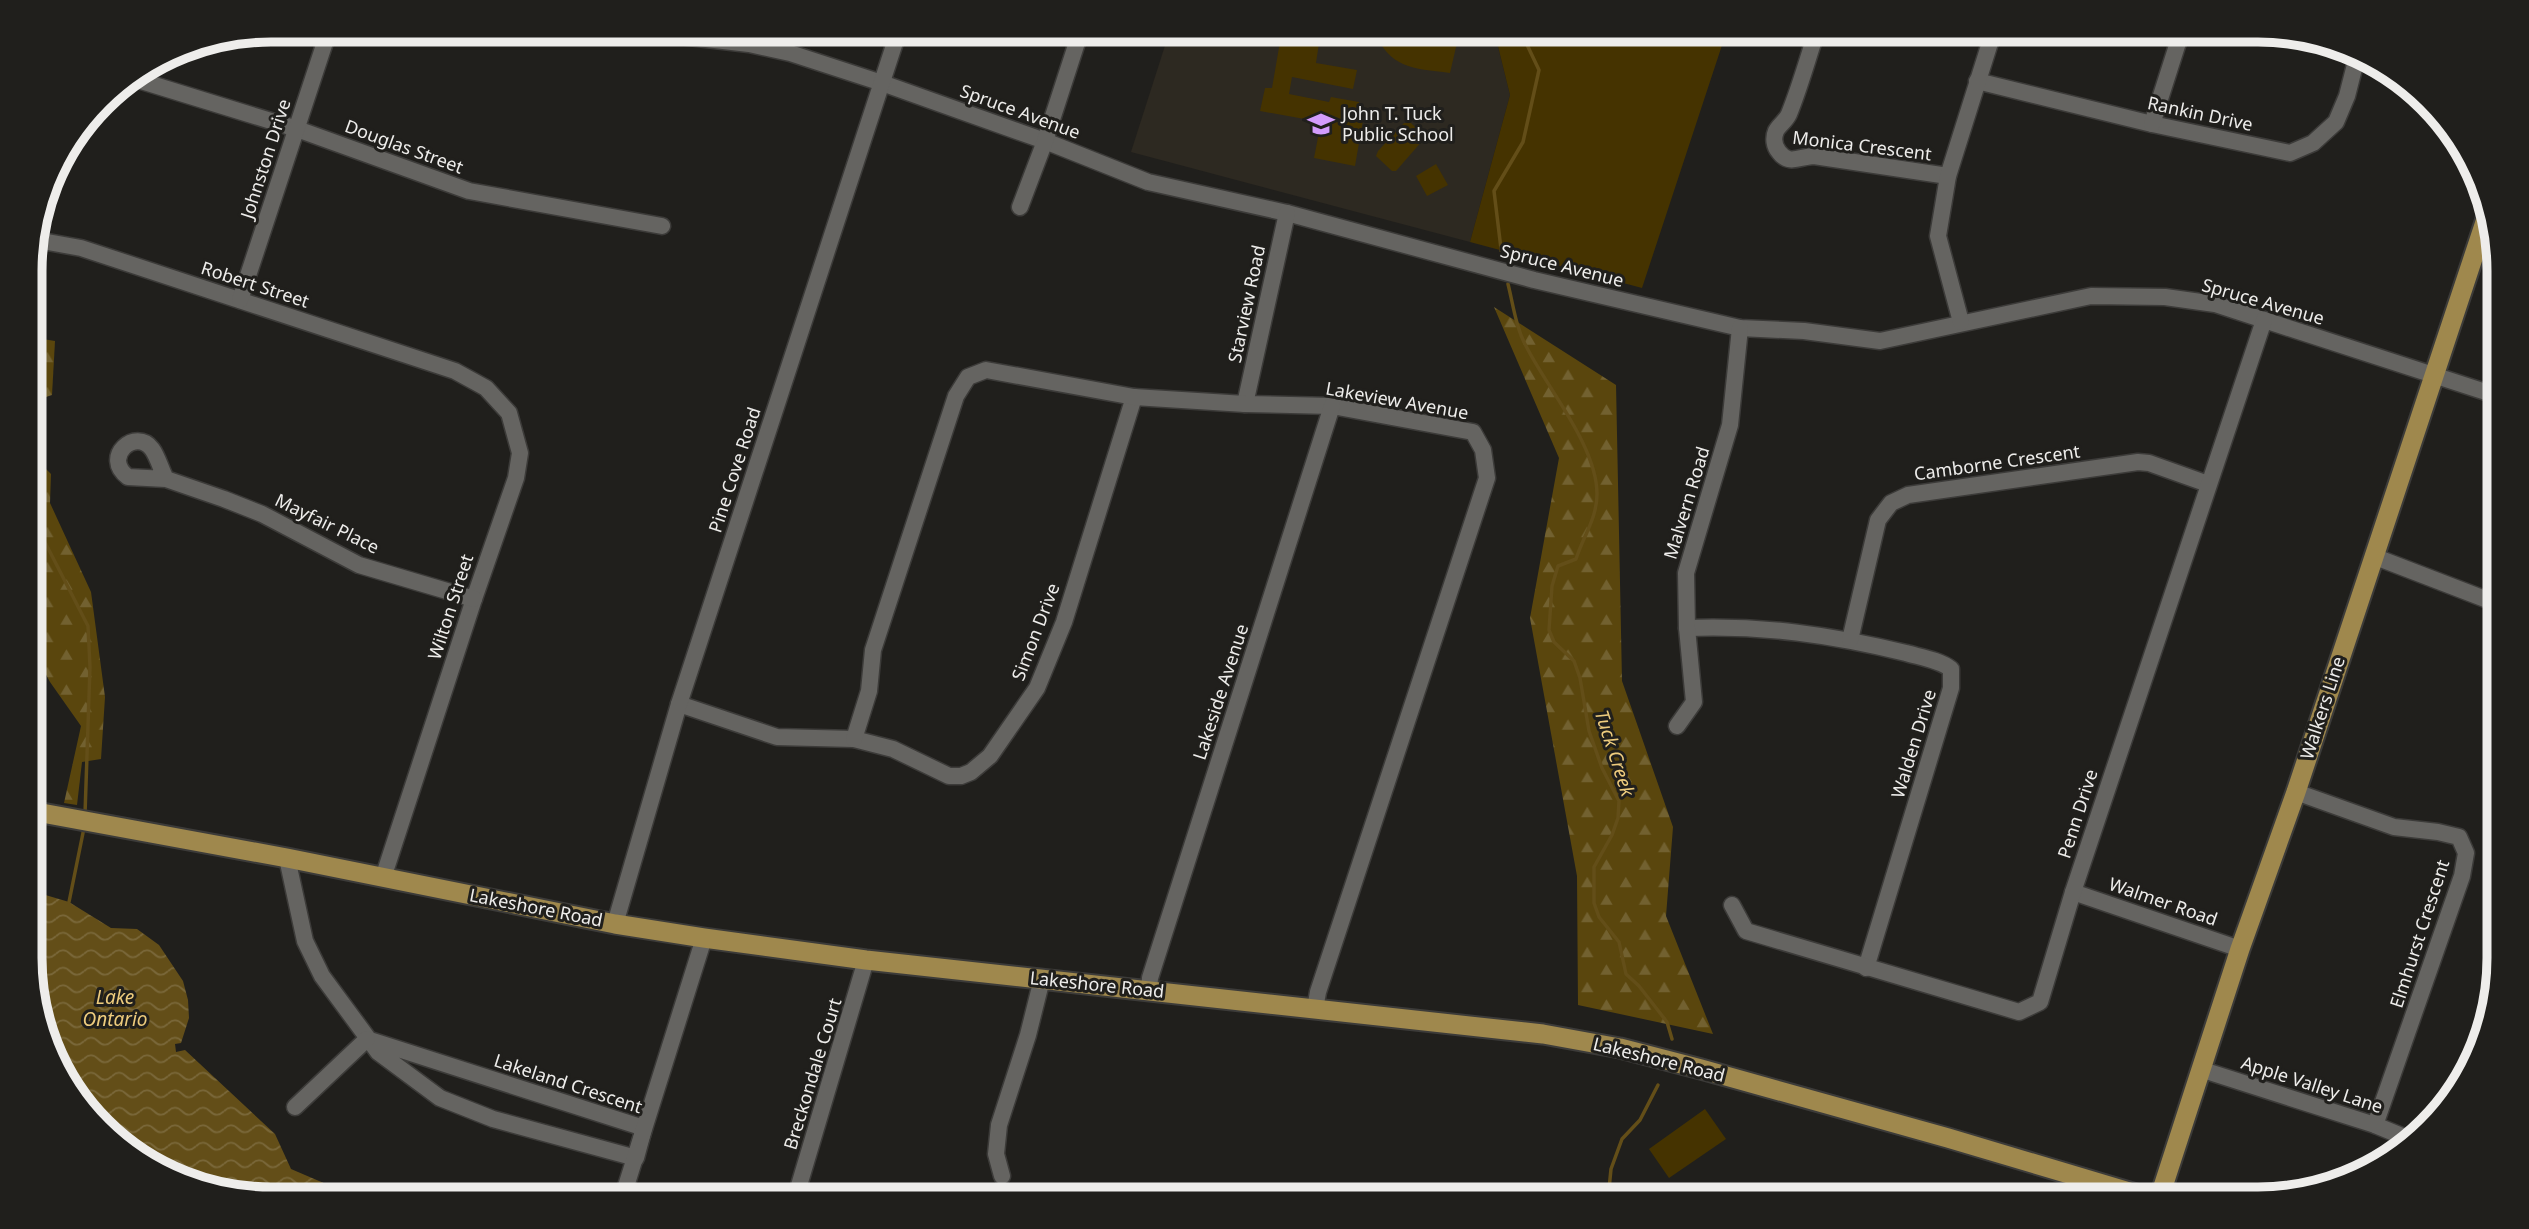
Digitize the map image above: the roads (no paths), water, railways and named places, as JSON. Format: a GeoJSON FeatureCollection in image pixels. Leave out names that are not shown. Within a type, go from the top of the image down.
{"type":"FeatureCollection","features":[{"type":"Feature","properties":{"kind":"main road","name":"Walkers Line"},"geometry":{"type":"LineString","coordinates":[[2163,1187],[2483,227]]}},
{"type":"Feature","properties":{"kind":"main road","name":"Lakeshore Road"},"geometry":{"type":"LineString","coordinates":[[42,813],[287,858],[615,924],[866,960],[1544,1034],[1619,1048],[1934,1134],[2113,1187]]}},
{"type":"Feature","properties":{"kind":"street","name":"Johnston Drive"},"geometry":{"type":"LineString","coordinates":[[240,300],[325,42]]}},
{"type":"Feature","properties":{"kind":"street","name":"Spruce Avenue"},"geometry":{"type":"LineString","coordinates":[[733,42],[790,53],[882,83],[1045,141],[1148,182],[1287,213],[1501,271],[1740,328],[1804,331],[1880,341],[2091,296],[2165,297],[2215,304],[2487,392]]}},
{"type":"Feature","properties":{"kind":"street","name":"Pine Cove Road"},"geometry":{"type":"LineString","coordinates":[[615,924],[679,704],[895,42]]}},
{"type":"Feature","properties":{"kind":"street"},"geometry":{"type":"LineString","coordinates":[[1020,207],[1077,42]]}},
{"type":"Feature","properties":{"kind":"street","name":"Monica Crescent"},"geometry":{"type":"LineString","coordinates":[[1813,42],[1789,115],[1776,130],[1774,143],[1779,153],[1796,161],[1805,156],[1814,156],[1948,176]]}},
{"type":"Feature","properties":{"kind":"street"},"geometry":{"type":"LineString","coordinates":[[1961,322],[1938,236],[1948,176],[1990,42]]}},
{"type":"Feature","properties":{"kind":"street"},"geometry":{"type":"LineString","coordinates":[[2152,124],[2178,42]]}},
{"type":"Feature","properties":{"kind":"street","name":"Rankin Drive"},"geometry":{"type":"LineString","coordinates":[[1977,81],[2152,124],[2290,153],[2312,143],[2336,122],[2347,96],[2355,64]]}},
{"type":"Feature","properties":{"kind":"street","name":"Douglas Street"},"geometry":{"type":"LineString","coordinates":[[143,82],[297,129],[469,191],[662,226]]}},
{"type":"Feature","properties":{"kind":"street","name":"Starview Road"},"geometry":{"type":"LineString","coordinates":[[1245,404],[1287,213]]}},
{"type":"Feature","properties":{"kind":"street","name":"Robert Street"},"geometry":{"type":"LineString","coordinates":[[44,241],[81,248],[455,370]]}},
{"type":"Feature","properties":{"kind":"street","name":"Penn Drive"},"geometry":{"type":"LineString","coordinates":[[1732,905],[1746,931],[2019,1012],[2040,1002],[2073,892],[2264,320]]}},
{"type":"Feature","properties":{"kind":"street","name":"Malvern Road"},"geometry":{"type":"LineString","coordinates":[[1677,726],[1694,702],[1686,628],[1686,573],[1730,425],[1740,328]]}},
{"type":"Feature","properties":{"kind":"street","name":"Wilton Street"},"geometry":{"type":"LineString","coordinates":[[383,878],[516,478],[520,453],[509,413],[486,388],[455,370]]}},
{"type":"Feature","properties":{"kind":"street","name":"Lakeview Avenue"},"geometry":{"type":"LineString","coordinates":[[854,739],[869,691],[873,650],[956,396],[968,376],[986,370],[1134,397],[1332,406],[1473,432],[1483,450],[1487,478],[1318,992],[1315,1009]]}},
{"type":"Feature","properties":{"kind":"street","name":"Simon Drive"},"geometry":{"type":"LineString","coordinates":[[679,704],[777,737],[854,739],[894,749],[949,776],[961,776],[971,772],[990,756],[1037,688],[1064,622],[1134,397]]}},
{"type":"Feature","properties":{"kind":"street","name":"Lakeside Avenue"},"geometry":{"type":"LineString","coordinates":[[1149,991],[1150,978],[1332,406]]}},
{"type":"Feature","properties":{"kind":"street","name":"Camborne Crescent"},"geometry":{"type":"LineString","coordinates":[[1850,640],[1878,520],[1891,503],[1908,495],[2138,462],[2149,463],[2208,484]]}},
{"type":"Feature","properties":{"kind":"street","name":"Mayfair Place"},"geometry":{"type":"LineString","coordinates":[[166,479],[262,514],[359,565],[474,599]]}},
{"type":"Feature","properties":{"kind":"street"},"geometry":{"type":"LineString","coordinates":[[2373,556],[2487,600]]}},
{"type":"Feature","properties":{"kind":"street","name":"Walden Drive"},"geometry":{"type":"LineString","coordinates":[[1686,628],[1738,626],[1850,640],[1947,665],[1951,669],[1951,688],[1866,968]]}},
{"type":"Feature","properties":{"kind":"street","name":"Elmhurst Crescent"},"geometry":{"type":"LineString","coordinates":[[2296,792],[2394,827],[2459,837],[2466,853],[2462,876],[2375,1125]]}},
{"type":"Feature","properties":{"kind":"street"},"geometry":{"type":"LineString","coordinates":[[287,858],[305,941],[322,976],[378,1052],[440,1098],[493,1119],[636,1158]]}},
{"type":"Feature","properties":{"kind":"street","name":"Walmer Road"},"geometry":{"type":"LineString","coordinates":[[2073,892],[2241,949]]}},
{"type":"Feature","properties":{"kind":"street"},"geometry":{"type":"LineString","coordinates":[[626,1187],[704,937]]}},
{"type":"Feature","properties":{"kind":"street","name":"Breckondale Court"},"geometry":{"type":"LineString","coordinates":[[799,1187],[866,960]]}},
{"type":"Feature","properties":{"kind":"street"},"geometry":{"type":"LineString","coordinates":[[1002,1176],[996,1154],[999,1125],[1028,1035],[1042,979]]}},
{"type":"Feature","properties":{"kind":"street"},"geometry":{"type":"LineString","coordinates":[[295,1107],[367,1039]]}},
{"type":"Feature","properties":{"kind":"street","name":"Lakeland Crescent"},"geometry":{"type":"LineString","coordinates":[[367,1039],[644,1128],[636,1158]]}},
{"type":"Feature","properties":{"kind":"street","name":"Apple Valley Lane"},"geometry":{"type":"LineString","coordinates":[[2203,1070],[2401,1136]]}},
{"type":"Feature","properties":{"kind":"water","name":"Lake Ontario"},"geometry":{"type":"Polygon","coordinates":[[[42,894],[69,902],[111,928],[137,929],[159,945],[183,981],[188,1000],[189,1018],[181,1043],[175,1044],[176,1052],[185,1050],[275,1134],[291,1169],[333,1187],[241,1185],[197,1175],[144,1148],[120,1130],[99,1109],[73,1072],[59,1046],[50,1017],[42,958],[42,894]]]}},
{"type":"Feature","properties":{"kind":"waterway","name":"Tuck Creek"},"geometry":{"type":"LineString","coordinates":[[1502,257],[1494,191],[1523,142],[1539,70],[1526,42]]}},
{"type":"Feature","properties":{"kind":"waterway","name":"Tuck Creek"},"geometry":{"type":"LineString","coordinates":[[1508,284],[1523,339],[1580,437],[1595,476],[1595,511],[1576,559],[1558,566],[1552,586],[1549,630],[1554,642],[1574,661],[1580,678],[1589,731],[1602,768],[1619,801],[1618,818],[1612,835],[1594,867],[1594,903],[1599,917],[1619,942],[1626,974],[1667,1022],[1672,1039]]}},
{"type":"Feature","properties":{"kind":"waterway"},"geometry":{"type":"LineString","coordinates":[[42,536],[88,626],[90,667],[85,814]]}},
{"type":"Feature","properties":{"kind":"waterway"},"geometry":{"type":"LineString","coordinates":[[69,902],[84,828]]}},
{"type":"Feature","properties":{"kind":"waterway","name":"Tuck Creek"},"geometry":{"type":"LineString","coordinates":[[1609,1187],[1611,1169],[1622,1139],[1640,1120],[1658,1085]]}},
{"type":"Feature","properties":{"kind":"place","name":"John T. Tuck Public School"},"geometry":{"type":"Point","coordinates":[1321,124]}}]}
